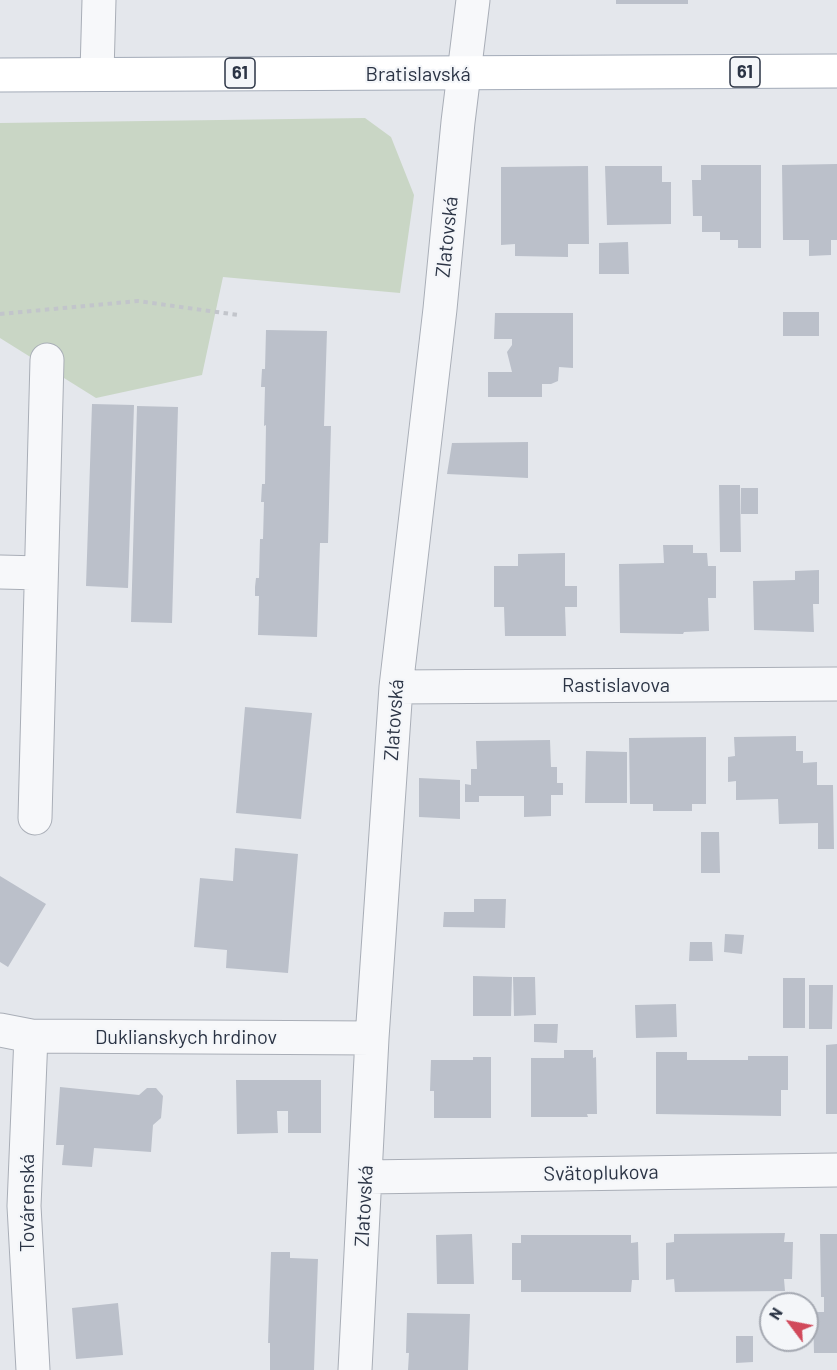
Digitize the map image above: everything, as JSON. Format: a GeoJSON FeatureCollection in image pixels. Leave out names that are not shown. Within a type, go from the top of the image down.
{"type":"FeatureCollection","features":[{"type":"Feature","properties":{"kind":"main road","name":"Bratislavská"},"geometry":{"type":"LineString","coordinates":[[0,75],[837,71]]}},
{"type":"Feature","properties":{"kind":"street"},"geometry":{"type":"LineString","coordinates":[[97,73],[99,0]]}},
{"type":"Feature","properties":{"kind":"street","name":"Zlatovská"},"geometry":{"type":"LineString","coordinates":[[355,1370],[372,1038],[396,687],[473,0]]}},
{"type":"Feature","properties":{"kind":"street"},"geometry":{"type":"LineString","coordinates":[[35,818],[47,360]]}},
{"type":"Feature","properties":{"kind":"street"},"geometry":{"type":"LineString","coordinates":[[0,572],[41,573]]}},
{"type":"Feature","properties":{"kind":"street","name":"Rastislavova"},"geometry":{"type":"LineString","coordinates":[[396,687],[837,684]]}},
{"type":"Feature","properties":{"kind":"street","name":"Duklianskych hrdinov"},"geometry":{"type":"LineString","coordinates":[[0,1030],[32,1036],[372,1038]]}},
{"type":"Feature","properties":{"kind":"street","name":"Továrenská"},"geometry":{"type":"LineString","coordinates":[[32,1036],[24,1206],[33,1370]]}},
{"type":"Feature","properties":{"kind":"street","name":"Svätoplukova"},"geometry":{"type":"LineString","coordinates":[[366,1177],[837,1170]]}},
{"type":"Feature","properties":{"kind":"path"},"geometry":{"type":"LineString","coordinates":[[0,314],[138,301],[238,315]]}},
{"type":"Feature","properties":{"kind":"green space"},"geometry":{"type":"Polygon","coordinates":[[[365,118],[391,137],[414,195],[400,293],[223,277],[202,375],[96,398],[0,338],[0,123],[365,118]]]}},
{"type":"Feature","properties":{"kind":"building"},"geometry":{"type":"Polygon","coordinates":[[[616,0],[688,0],[688,4],[616,4],[616,0]]]}},
{"type":"Feature","properties":{"kind":"building"},"geometry":{"type":"Polygon","coordinates":[[[837,164],[837,240],[831,240],[831,255],[809,256],[809,240],[783,240],[782,165],[837,164]]]}},
{"type":"Feature","properties":{"kind":"building"},"geometry":{"type":"Polygon","coordinates":[[[701,165],[761,165],[761,248],[738,248],[738,240],[720,240],[720,232],[702,232],[702,216],[693,216],[692,180],[701,180],[701,165]]]}},
{"type":"Feature","properties":{"kind":"building"},"geometry":{"type":"Polygon","coordinates":[[[588,166],[589,244],[568,244],[568,257],[515,256],[515,244],[501,245],[501,167],[588,166]]]}},
{"type":"Feature","properties":{"kind":"building"},"geometry":{"type":"Polygon","coordinates":[[[605,166],[662,166],[662,182],[671,182],[671,224],[607,225],[605,166]]]}},
{"type":"Feature","properties":{"kind":"building"},"geometry":{"type":"Polygon","coordinates":[[[628,242],[629,274],[599,274],[599,243],[628,242]]]}},
{"type":"Feature","properties":{"kind":"building"},"geometry":{"type":"Polygon","coordinates":[[[783,312],[819,312],[819,336],[783,336],[783,312]]]}},
{"type":"Feature","properties":{"kind":"building"},"geometry":{"type":"Polygon","coordinates":[[[495,313],[573,313],[573,368],[559,367],[558,381],[542,384],[542,397],[488,397],[488,372],[512,372],[507,352],[512,345],[512,339],[494,339],[495,313]]]}},
{"type":"Feature","properties":{"kind":"building"},"geometry":{"type":"Polygon","coordinates":[[[266,330],[327,331],[324,426],[331,426],[328,543],[320,543],[317,637],[258,635],[259,596],[255,596],[255,587],[256,578],[259,578],[260,539],[263,539],[264,502],[261,502],[262,484],[265,484],[266,425],[264,426],[265,387],[261,387],[262,369],[265,369],[266,330]]]}},
{"type":"Feature","properties":{"kind":"building"},"geometry":{"type":"Polygon","coordinates":[[[92,404],[134,405],[128,588],[86,586],[92,404]]]}},
{"type":"Feature","properties":{"kind":"building"},"geometry":{"type":"Polygon","coordinates":[[[137,406],[178,407],[172,623],[131,622],[137,406]]]}},
{"type":"Feature","properties":{"kind":"building"},"geometry":{"type":"Polygon","coordinates":[[[528,442],[528,478],[447,474],[452,443],[528,442]]]}},
{"type":"Feature","properties":{"kind":"building"},"geometry":{"type":"Polygon","coordinates":[[[719,485],[740,485],[741,552],[720,552],[719,485]]]}},
{"type":"Feature","properties":{"kind":"building"},"geometry":{"type":"Polygon","coordinates":[[[741,488],[758,488],[758,514],[741,514],[741,488]]]}},
{"type":"Feature","properties":{"kind":"building"},"geometry":{"type":"Polygon","coordinates":[[[663,545],[693,545],[693,553],[707,553],[708,566],[716,566],[716,598],[708,598],[709,631],[684,632],[683,634],[620,633],[619,564],[664,563],[663,545]]]}},
{"type":"Feature","properties":{"kind":"building"},"geometry":{"type":"Polygon","coordinates":[[[565,553],[565,586],[577,586],[577,607],[565,607],[566,636],[505,636],[504,607],[494,607],[494,566],[518,566],[518,554],[565,553]]]}},
{"type":"Feature","properties":{"kind":"building"},"geometry":{"type":"Polygon","coordinates":[[[819,570],[819,604],[813,604],[814,632],[754,630],[753,581],[795,580],[795,571],[819,570]]]}},
{"type":"Feature","properties":{"kind":"building"},"geometry":{"type":"Polygon","coordinates":[[[245,707],[312,713],[301,819],[236,813],[245,707]]]}},
{"type":"Feature","properties":{"kind":"building"},"geometry":{"type":"Polygon","coordinates":[[[796,736],[796,751],[803,751],[803,763],[817,762],[817,785],[833,785],[834,849],[818,849],[818,823],[779,824],[778,799],[736,800],[736,781],[728,782],[728,757],[735,756],[734,737],[796,736]]]}},
{"type":"Feature","properties":{"kind":"building"},"geometry":{"type":"Polygon","coordinates":[[[706,737],[706,804],[692,804],[692,811],[653,811],[653,804],[630,804],[629,738],[706,737]]]}},
{"type":"Feature","properties":{"kind":"building"},"geometry":{"type":"Polygon","coordinates":[[[550,740],[551,767],[557,767],[557,783],[563,783],[563,795],[551,795],[551,816],[524,817],[524,796],[479,796],[479,802],[465,802],[465,784],[471,785],[471,769],[477,769],[476,741],[550,740]]]}},
{"type":"Feature","properties":{"kind":"building"},"geometry":{"type":"Polygon","coordinates":[[[586,751],[627,752],[627,803],[585,803],[586,751]]]}},
{"type":"Feature","properties":{"kind":"building"},"geometry":{"type":"Polygon","coordinates":[[[419,778],[460,780],[460,819],[419,817],[419,778]]]}},
{"type":"Feature","properties":{"kind":"building"},"geometry":{"type":"Polygon","coordinates":[[[701,832],[719,832],[720,873],[701,873],[701,832]]]}},
{"type":"Feature","properties":{"kind":"building"},"geometry":{"type":"Polygon","coordinates":[[[235,848],[298,854],[288,973],[226,968],[227,950],[194,947],[200,878],[233,881],[235,848]]]}},
{"type":"Feature","properties":{"kind":"building"},"geometry":{"type":"Polygon","coordinates":[[[0,876],[46,904],[8,967],[0,962],[0,876]]]}},
{"type":"Feature","properties":{"kind":"building"},"geometry":{"type":"Polygon","coordinates":[[[474,899],[506,899],[505,928],[443,927],[444,912],[474,912],[474,899]]]}},
{"type":"Feature","properties":{"kind":"building"},"geometry":{"type":"Polygon","coordinates":[[[725,934],[744,935],[742,954],[724,952],[725,934]]]}},
{"type":"Feature","properties":{"kind":"building"},"geometry":{"type":"Polygon","coordinates":[[[690,942],[712,942],[713,961],[689,961],[690,942]]]}},
{"type":"Feature","properties":{"kind":"building"},"geometry":{"type":"Polygon","coordinates":[[[473,976],[512,977],[511,1016],[473,1016],[473,976]]]}},
{"type":"Feature","properties":{"kind":"building"},"geometry":{"type":"Polygon","coordinates":[[[513,977],[535,977],[536,1015],[514,1016],[513,977]]]}},
{"type":"Feature","properties":{"kind":"building"},"geometry":{"type":"Polygon","coordinates":[[[783,978],[805,978],[805,1028],[783,1028],[783,978]]]}},
{"type":"Feature","properties":{"kind":"building"},"geometry":{"type":"Polygon","coordinates":[[[809,985],[833,985],[832,1029],[809,1029],[809,985]]]}},
{"type":"Feature","properties":{"kind":"building"},"geometry":{"type":"Polygon","coordinates":[[[676,1004],[677,1037],[636,1038],[635,1005],[676,1004]]]}},
{"type":"Feature","properties":{"kind":"building"},"geometry":{"type":"Polygon","coordinates":[[[534,1024],[558,1024],[557,1043],[534,1042],[534,1024]]]}},
{"type":"Feature","properties":{"kind":"building"},"geometry":{"type":"Polygon","coordinates":[[[837,1044],[837,1114],[826,1114],[826,1045],[837,1044]]]}},
{"type":"Feature","properties":{"kind":"building"},"geometry":{"type":"Polygon","coordinates":[[[564,1050],[593,1050],[593,1058],[596,1057],[597,1114],[587,1114],[588,1117],[531,1117],[531,1058],[564,1058],[564,1050]]]}},
{"type":"Feature","properties":{"kind":"building"},"geometry":{"type":"Polygon","coordinates":[[[656,1052],[687,1052],[687,1060],[748,1060],[748,1056],[788,1056],[788,1090],[781,1090],[781,1116],[656,1114],[656,1052]]]}},
{"type":"Feature","properties":{"kind":"building"},"geometry":{"type":"Polygon","coordinates":[[[473,1057],[491,1057],[491,1118],[434,1118],[434,1091],[430,1091],[431,1060],[473,1060],[473,1057]]]}},
{"type":"Feature","properties":{"kind":"building"},"geometry":{"type":"Polygon","coordinates":[[[236,1080],[321,1080],[321,1133],[288,1133],[288,1111],[277,1111],[278,1133],[237,1134],[236,1080]]]}},
{"type":"Feature","properties":{"kind":"building"},"geometry":{"type":"Polygon","coordinates":[[[60,1087],[139,1095],[147,1088],[156,1088],[163,1096],[161,1118],[153,1125],[151,1152],[94,1148],[92,1167],[62,1165],[64,1145],[56,1145],[60,1087]]]}},
{"type":"Feature","properties":{"kind":"building"},"geometry":{"type":"Polygon","coordinates":[[[785,1233],[784,1242],[793,1242],[792,1279],[784,1279],[785,1291],[675,1292],[674,1279],[666,1280],[666,1243],[674,1242],[674,1234],[785,1233]]]}},
{"type":"Feature","properties":{"kind":"building"},"geometry":{"type":"Polygon","coordinates":[[[472,1234],[474,1284],[437,1284],[436,1235],[472,1234]]]}},
{"type":"Feature","properties":{"kind":"building"},"geometry":{"type":"Polygon","coordinates":[[[820,1234],[837,1234],[837,1353],[814,1353],[819,1352],[819,1312],[824,1312],[824,1297],[821,1297],[820,1234]]]}},
{"type":"Feature","properties":{"kind":"building"},"geometry":{"type":"Polygon","coordinates":[[[521,1235],[631,1235],[631,1243],[638,1242],[639,1280],[632,1280],[631,1292],[521,1292],[521,1280],[512,1280],[512,1243],[521,1243],[521,1235]]]}},
{"type":"Feature","properties":{"kind":"building"},"geometry":{"type":"Polygon","coordinates":[[[271,1252],[290,1252],[290,1258],[318,1259],[314,1370],[270,1370],[270,1343],[268,1343],[271,1252]]]}},
{"type":"Feature","properties":{"kind":"building"},"geometry":{"type":"Polygon","coordinates":[[[118,1303],[123,1355],[76,1359],[72,1308],[118,1303]]]}},
{"type":"Feature","properties":{"kind":"building"},"geometry":{"type":"Polygon","coordinates":[[[407,1313],[470,1314],[468,1370],[408,1370],[407,1313]]]}},
{"type":"Feature","properties":{"kind":"building"},"geometry":{"type":"Polygon","coordinates":[[[736,1336],[753,1336],[753,1362],[736,1363],[736,1336]]]}}]}
